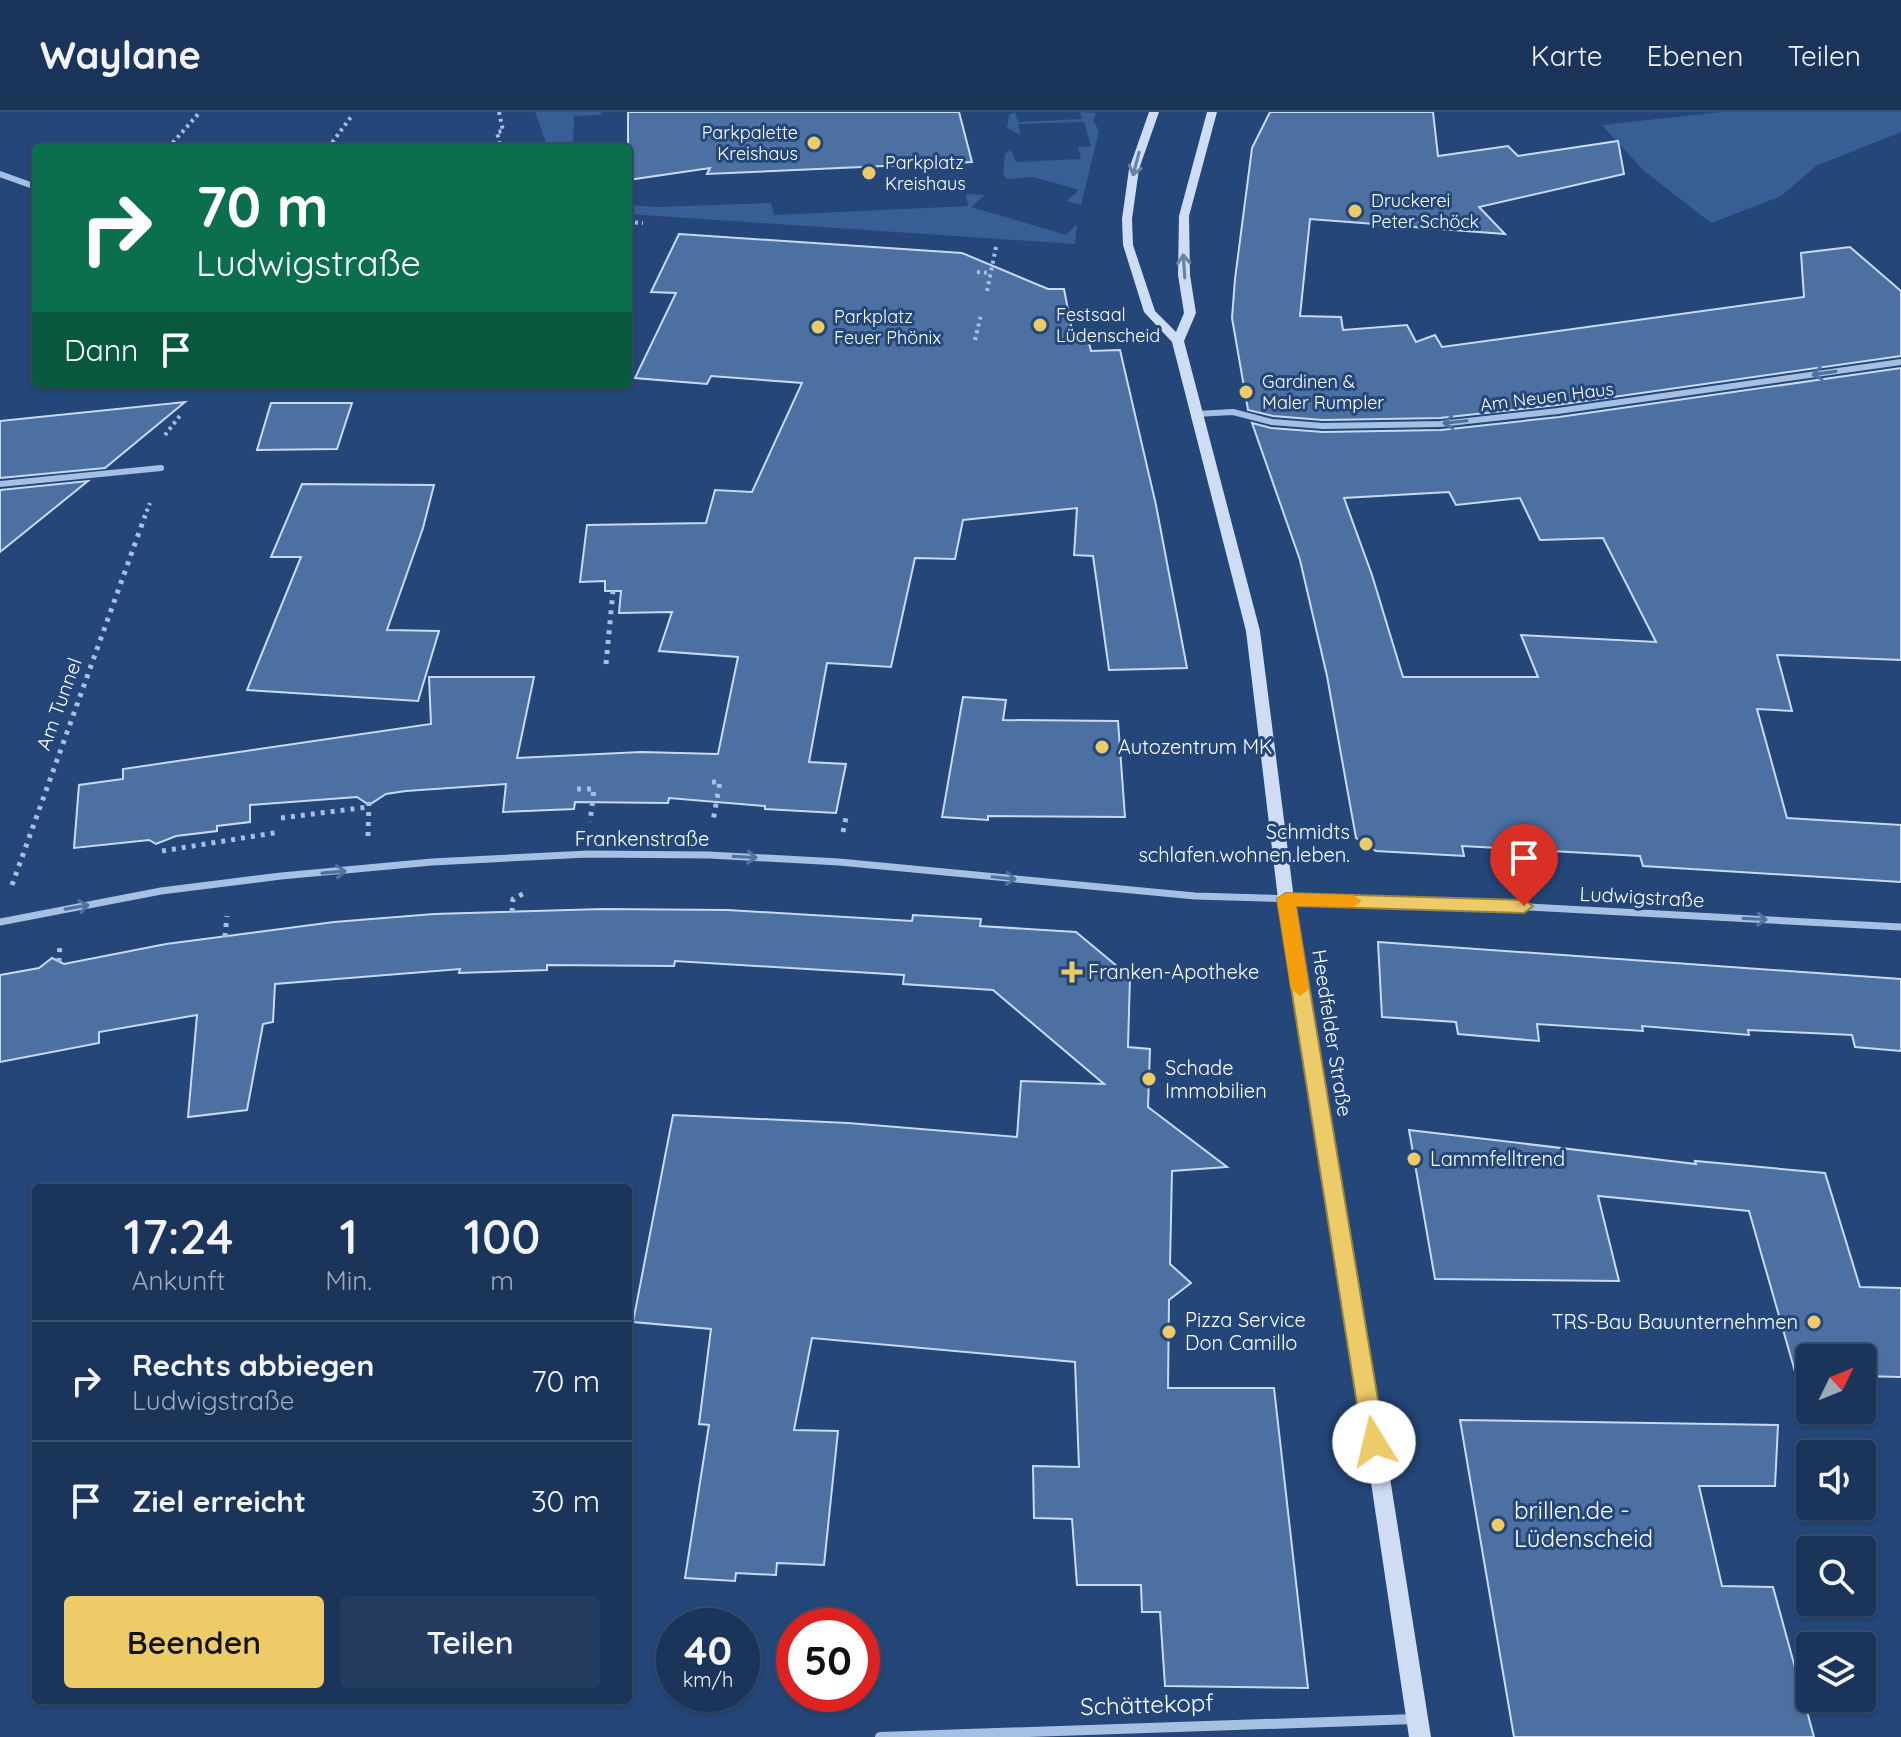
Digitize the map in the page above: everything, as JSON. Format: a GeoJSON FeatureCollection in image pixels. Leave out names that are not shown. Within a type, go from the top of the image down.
{"type":"FeatureCollection","features":[{"type":"Feature","properties":{"kind":"main road"},"geometry":{"type":"LineString","coordinates":[[1154,112],[1134,169],[1127,219],[1128,245],[1150,312],[1178,341]]}},
{"type":"Feature","properties":{"kind":"main road","name":"Heedfelder Straße"},"geometry":{"type":"LineString","coordinates":[[1212,112],[1184,216],[1184,275],[1190,313],[1178,341],[1253,631],[1286,899],[1351,1288],[1418,1728]]}},
{"type":"Feature","properties":{"kind":"street"},"geometry":{"type":"LineString","coordinates":[[0,174],[32,186]]}},
{"type":"Feature","properties":{"kind":"street","name":"Am Neuen Haus"},"geometry":{"type":"LineString","coordinates":[[1196,414],[1233,412],[1272,422],[1402,427],[1558,411],[1901,362]]}},
{"type":"Feature","properties":{"kind":"street"},"geometry":{"type":"LineString","coordinates":[[0,484],[161,468]]}},
{"type":"Feature","properties":{"kind":"street","name":"Frankenstraße"},"geometry":{"type":"LineString","coordinates":[[0,922],[161,891],[281,876],[432,862],[588,854],[709,855],[839,862],[1149,893],[1286,899]]}},
{"type":"Feature","properties":{"kind":"street","name":"Ludwigstraße"},"geometry":{"type":"LineString","coordinates":[[1286,899],[1492,905],[1901,927]]}},
{"type":"Feature","properties":{"kind":"street","name":"Schättekopf"},"geometry":{"type":"LineString","coordinates":[[880,1737],[1418,1728]]}},
{"type":"Feature","properties":{"kind":"path"},"geometry":{"type":"LineString","coordinates":[[172,144],[200,112]]}},
{"type":"Feature","properties":{"kind":"path"},"geometry":{"type":"LineString","coordinates":[[499,112],[503,131],[497,132],[500,144]]}},
{"type":"Feature","properties":{"kind":"path"},"geometry":{"type":"LineString","coordinates":[[331,144],[351,117]]}},
{"type":"Feature","properties":{"kind":"path"},"geometry":{"type":"LineString","coordinates":[[632,222],[643,223]]}},
{"type":"Feature","properties":{"kind":"path"},"geometry":{"type":"LineString","coordinates":[[987,291],[996,247]]}},
{"type":"Feature","properties":{"kind":"path"},"geometry":{"type":"LineString","coordinates":[[977,272],[991,273]]}},
{"type":"Feature","properties":{"kind":"path"},"geometry":{"type":"LineString","coordinates":[[975,340],[981,315]]}},
{"type":"Feature","properties":{"kind":"path","name":"Am Tunnel"},"geometry":{"type":"LineString","coordinates":[[10,891],[151,499]]}},
{"type":"Feature","properties":{"kind":"path"},"geometry":{"type":"LineString","coordinates":[[606,664],[613,591]]}},
{"type":"Feature","properties":{"kind":"path"},"geometry":{"type":"LineString","coordinates":[[709,855],[720,782],[712,782]]}},
{"type":"Feature","properties":{"kind":"path"},"geometry":{"type":"LineString","coordinates":[[577,789],[594,789],[588,854]]}},
{"type":"Feature","properties":{"kind":"path"},"geometry":{"type":"LineString","coordinates":[[281,818],[369,804],[368,829]]}},
{"type":"Feature","properties":{"kind":"path"},"geometry":{"type":"LineString","coordinates":[[161,843],[162,851],[280,832]]}},
{"type":"Feature","properties":{"kind":"path"},"geometry":{"type":"LineString","coordinates":[[225,937],[227,907]]}},
{"type":"Feature","properties":{"kind":"shaded area"},"geometry":{"type":"Polygon","coordinates":[[[535,112],[601,112],[601,115],[574,116],[573,144],[547,144],[535,112]]]}},
{"type":"Feature","properties":{"kind":"shaded area"},"geometry":{"type":"Polygon","coordinates":[[[1015,112],[1018,122],[1082,119],[1080,112],[1096,113],[1093,120],[1099,131],[1081,205],[1067,201],[1079,190],[1033,177],[1007,179],[1003,174],[1005,154],[1011,150],[1016,162],[1081,159],[1078,147],[1091,146],[1084,122],[1018,124],[1021,135],[1007,128],[1009,115],[1015,112]]]}},
{"type":"Feature","properties":{"kind":"shaded area"},"geometry":{"type":"Polygon","coordinates":[[[1722,112],[1901,112],[1901,132],[1816,166],[1781,196],[1711,223],[1643,170],[1602,125],[1722,112]]]}},
{"type":"Feature","properties":{"kind":"shaded area"},"geometry":{"type":"Polygon","coordinates":[[[966,194],[985,195],[971,207],[1066,235],[1077,224],[1075,244],[632,214],[632,205],[771,203],[774,215],[968,206],[966,194]]]}},
{"type":"Feature","properties":{"kind":"building","name":"Parkpalette Kreishaus"},"geometry":{"type":"Polygon","coordinates":[[[628,112],[959,112],[972,162],[707,174],[710,168],[632,179],[632,144],[628,144],[628,112]]]}},
{"type":"Feature","properties":{"kind":"building"},"geometry":{"type":"Polygon","coordinates":[[[1270,112],[1433,112],[1438,156],[1508,146],[1518,156],[1618,141],[1624,174],[1479,207],[1505,234],[1310,219],[1300,316],[1341,317],[1343,330],[1407,325],[1416,342],[1435,335],[1442,347],[1804,297],[1801,253],[1850,247],[1901,291],[1901,356],[1557,405],[1440,418],[1323,420],[1273,416],[1248,410],[1232,318],[1252,148],[1270,112]]]}},
{"type":"Feature","properties":{"kind":"building"},"geometry":{"type":"Polygon","coordinates":[[[679,234],[962,253],[1048,289],[1064,289],[1073,335],[1087,334],[1091,351],[1120,350],[1156,505],[1187,668],[1109,670],[1093,556],[1074,555],[1077,508],[963,520],[955,559],[915,558],[891,667],[827,663],[809,762],[846,764],[836,813],[669,798],[668,803],[575,802],[574,809],[503,812],[506,784],[386,794],[369,805],[357,797],[250,805],[250,822],[217,826],[217,831],[176,836],[156,844],[149,840],[74,848],[79,785],[123,779],[123,769],[431,724],[429,677],[534,677],[517,758],[641,752],[718,754],[738,657],[659,651],[672,612],[619,613],[621,591],[605,591],[605,581],[580,582],[587,525],[706,523],[715,490],[752,492],[802,383],[711,376],[707,384],[635,378],[676,293],[651,292],[679,234]]]}},
{"type":"Feature","properties":{"kind":"building"},"geometry":{"type":"Polygon","coordinates":[[[1901,368],[1901,660],[1777,655],[1792,711],[1757,709],[1787,818],[1901,825],[1901,882],[1643,866],[1640,856],[1462,846],[1464,856],[1376,851],[1356,838],[1327,676],[1300,560],[1252,423],[1271,428],[1323,432],[1441,430],[1559,417],[1901,368]],[[1449,492],[1344,498],[1372,575],[1403,677],[1538,677],[1521,635],[1656,642],[1603,538],[1540,540],[1520,498],[1456,505],[1449,492]]]}},
{"type":"Feature","properties":{"kind":"building"},"geometry":{"type":"Polygon","coordinates":[[[185,402],[105,468],[0,478],[0,421],[185,402]]]}},
{"type":"Feature","properties":{"kind":"building"},"geometry":{"type":"Polygon","coordinates":[[[271,403],[352,403],[337,449],[257,450],[271,403]]]}},
{"type":"Feature","properties":{"kind":"building"},"geometry":{"type":"Polygon","coordinates":[[[88,481],[0,552],[0,490],[88,481]]]}},
{"type":"Feature","properties":{"kind":"building"},"geometry":{"type":"Polygon","coordinates":[[[302,484],[434,485],[423,528],[387,630],[439,631],[418,701],[247,690],[301,557],[271,557],[302,484]]]}},
{"type":"Feature","properties":{"kind":"building"},"geometry":{"type":"Polygon","coordinates":[[[963,697],[1006,700],[1003,720],[1118,721],[1125,817],[988,816],[988,820],[942,817],[963,697]]]}},
{"type":"Feature","properties":{"kind":"building"},"geometry":{"type":"Polygon","coordinates":[[[603,909],[728,910],[912,921],[913,915],[981,919],[980,926],[1076,932],[1130,977],[1128,1047],[1150,1049],[1148,1107],[1227,1167],[1172,1171],[1170,1264],[1191,1283],[1169,1300],[1168,1388],[1274,1388],[1308,1688],[1165,1686],[1160,1612],[1142,1612],[1141,1585],[1077,1585],[1072,1519],[1034,1518],[1033,1466],[1079,1467],[1075,1362],[812,1338],[794,1430],[838,1431],[824,1565],[777,1563],[776,1575],[736,1573],[735,1581],[685,1578],[709,1425],[699,1424],[711,1329],[633,1322],[673,1115],[848,1123],[1017,1137],[1021,1081],[1104,1084],[993,990],[903,984],[904,975],[675,961],[674,966],[547,965],[547,970],[459,973],[460,969],[275,984],[273,1022],[263,1024],[247,1110],[188,1117],[197,1015],[99,1032],[99,1043],[0,1062],[0,975],[39,968],[52,958],[64,964],[166,944],[334,922],[434,914],[603,909]]]}},
{"type":"Feature","properties":{"kind":"building"},"geometry":{"type":"Polygon","coordinates":[[[1378,942],[1901,979],[1901,1051],[1855,1047],[1852,1035],[1748,1030],[1749,1035],[1642,1026],[1643,1031],[1537,1024],[1539,1041],[1458,1034],[1456,1022],[1382,1017],[1378,942]]]}},
{"type":"Feature","properties":{"kind":"building"},"geometry":{"type":"Polygon","coordinates":[[[1409,1130],[1696,1164],[1695,1161],[1825,1173],[1860,1287],[1901,1288],[1901,1377],[1876,1376],[1876,1344],[1796,1344],[1796,1375],[1749,1211],[1598,1196],[1619,1281],[1435,1279],[1409,1130]]]}},
{"type":"Feature","properties":{"kind":"building"},"geometry":{"type":"Polygon","coordinates":[[[1460,1420],[1778,1425],[1775,1486],[1699,1486],[1722,1586],[1773,1587],[1796,1671],[1796,1712],[1807,1712],[1814,1737],[1514,1737],[1460,1420]]]}},
{"type":"Feature","properties":{"kind":"slow traffic"},"geometry":{"type":"LineString","coordinates":[[1300,989],[1286,899],[1353,901]]}},
{"type":"Feature","properties":{"kind":"place","name":"Parkpalette Kreishaus"},"geometry":{"type":"Point","coordinates":[814,143]}},
{"type":"Feature","properties":{"kind":"place","name":"Parkplatz Kreishaus"},"geometry":{"type":"Point","coordinates":[869,173]}},
{"type":"Feature","properties":{"kind":"place","name":"Druckerei Peter Schöck"},"geometry":{"type":"Point","coordinates":[1355,211]}},
{"type":"Feature","properties":{"kind":"place","name":"Festsaal Lüdenscheid"},"geometry":{"type":"Point","coordinates":[1040,325]}},
{"type":"Feature","properties":{"kind":"place","name":"Parkplatz Feuer Phönix"},"geometry":{"type":"Point","coordinates":[818,327]}},
{"type":"Feature","properties":{"kind":"place","name":"Gardinen & Maler Rumpler"},"geometry":{"type":"Point","coordinates":[1246,392]}},
{"type":"Feature","properties":{"kind":"place","name":"Autozentrum MK"},"geometry":{"type":"Point","coordinates":[1102,747]}},
{"type":"Feature","properties":{"kind":"place","name":"Schmidts schlafen.wohnen.leben."},"geometry":{"type":"Point","coordinates":[1366,844]}},
{"type":"Feature","properties":{"kind":"place","name":"Franken-Apotheke"},"geometry":{"type":"Point","coordinates":[1072,972]}},
{"type":"Feature","properties":{"kind":"place","name":"Schade Immobilien"},"geometry":{"type":"Point","coordinates":[1149,1079]}},
{"type":"Feature","properties":{"kind":"place","name":"Lammfelltrend"},"geometry":{"type":"Point","coordinates":[1414,1159]}},
{"type":"Feature","properties":{"kind":"place","name":"TRS-Bau Bauunternehmen"},"geometry":{"type":"Point","coordinates":[1814,1322]}},
{"type":"Feature","properties":{"kind":"place","name":"Pizza Service Don Camillo"},"geometry":{"type":"Point","coordinates":[1169,1332]}},
{"type":"Feature","properties":{"kind":"place","name":"brillen.de - Lüdenscheid"},"geometry":{"type":"Point","coordinates":[1498,1525]}},
{"type":"Feature","properties":{"kind":"route"},"geometry":{"type":"LineString","coordinates":[[1374,1442],[1286,899],[1524,906]]}}]}
